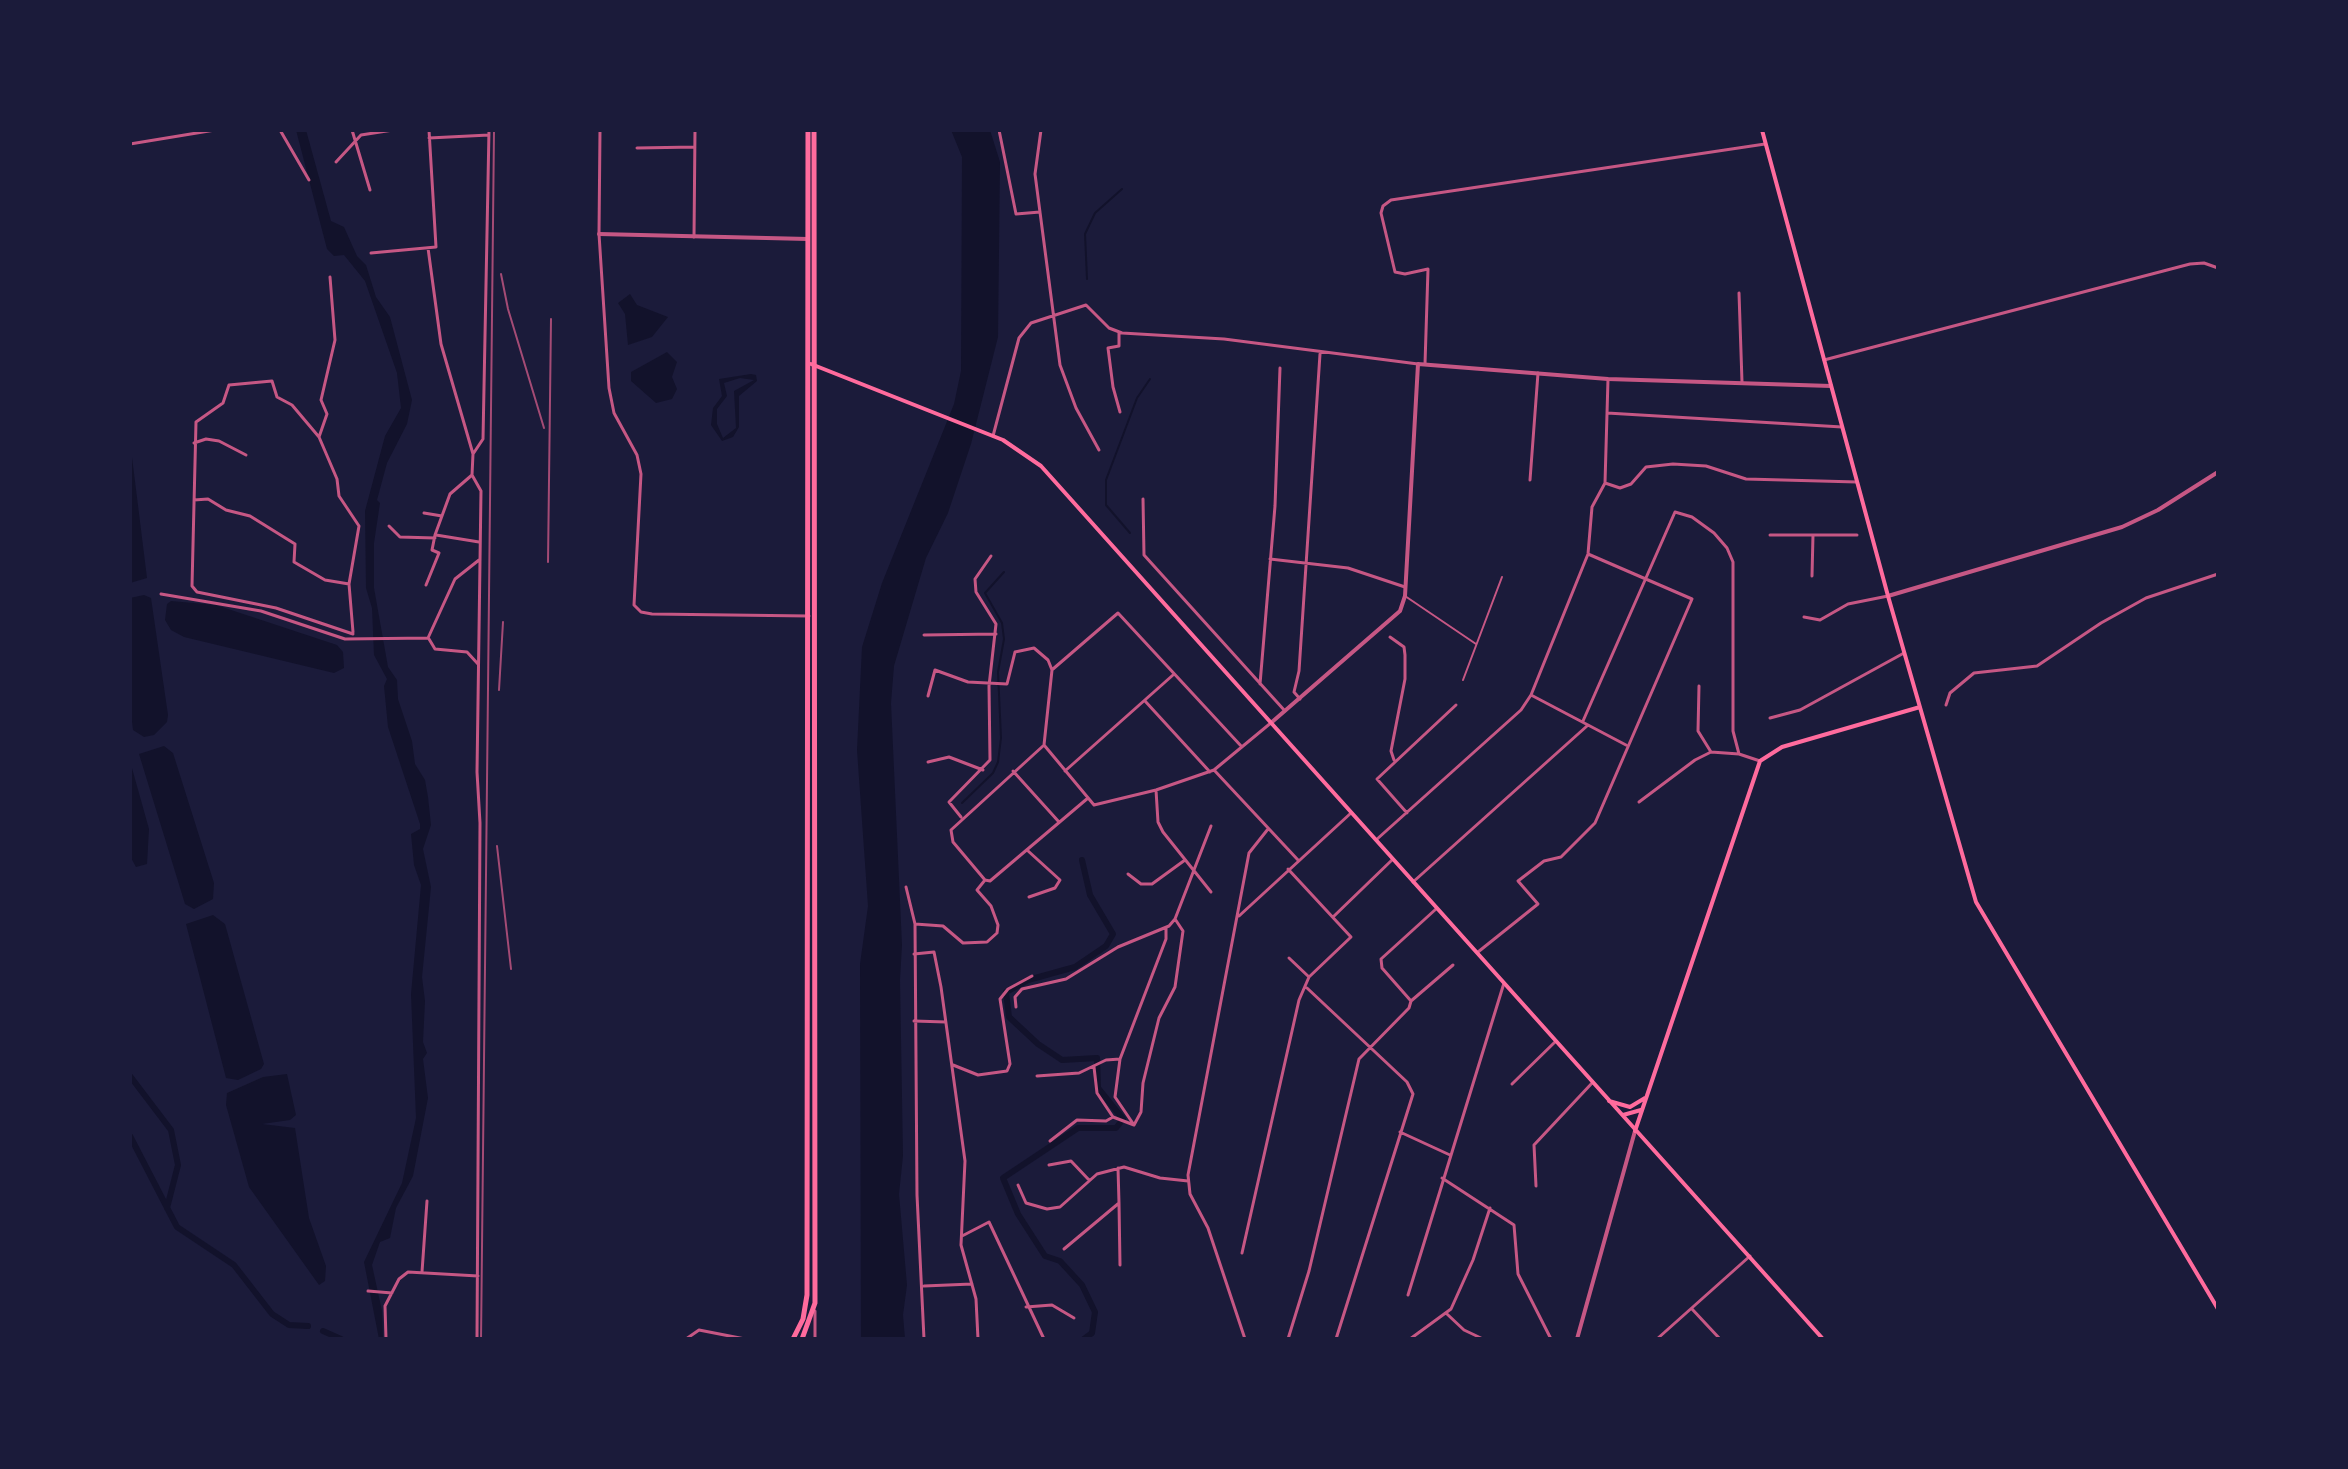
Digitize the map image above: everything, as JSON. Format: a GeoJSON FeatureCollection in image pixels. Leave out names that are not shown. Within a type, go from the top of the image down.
{"type":"FeatureCollection","features":[{"type":"Feature","properties":{"kind":"main road"},"geometry":{"type":"LineString","coordinates":[[802,1339],[815,1303],[811,1109],[812,364],[808,130]]}},
{"type":"Feature","properties":{"kind":"main road"},"geometry":{"type":"LineString","coordinates":[[811,239],[814,130]]}},
{"type":"Feature","properties":{"kind":"main road"},"geometry":{"type":"LineString","coordinates":[[1762,130],[1888,596],[1981,914],[2218,1309]]}},
{"type":"Feature","properties":{"kind":"main road"},"geometry":{"type":"LineString","coordinates":[[812,364],[993,436],[1019,448],[1041,466],[1823,1339]]}},
{"type":"Feature","properties":{"kind":"main road"},"geometry":{"type":"LineString","coordinates":[[1635,1131],[1760,761],[1782,747],[1920,707]]}},
{"type":"Feature","properties":{"kind":"main road"},"geometry":{"type":"LineString","coordinates":[[1609,1101],[1630,1107],[1647,1097]]}},
{"type":"Feature","properties":{"kind":"main road"},"geometry":{"type":"LineString","coordinates":[[793,1339],[805,1311],[811,1109]]}},
{"type":"Feature","properties":{"kind":"main road"},"geometry":{"type":"LineString","coordinates":[[1621,1114],[1642,1110]]}},
{"type":"Feature","properties":{"kind":"street"},"geometry":{"type":"LineString","coordinates":[[130,144],[215,130]]}},
{"type":"Feature","properties":{"kind":"street"},"geometry":{"type":"LineString","coordinates":[[280,130],[309,180]]}},
{"type":"Feature","properties":{"kind":"street"},"geometry":{"type":"LineString","coordinates":[[352,130],[370,190]]}},
{"type":"Feature","properties":{"kind":"street"},"geometry":{"type":"LineString","coordinates":[[336,162],[361,135],[393,130]]}},
{"type":"Feature","properties":{"kind":"street"},"geometry":{"type":"LineString","coordinates":[[371,253],[436,247],[429,130]]}},
{"type":"Feature","properties":{"kind":"street"},"geometry":{"type":"LineString","coordinates":[[600,130],[599,234],[610,396],[618,420],[637,455],[641,474],[633,599],[638,610],[652,614],[811,616]]}},
{"type":"Feature","properties":{"kind":"street"},"geometry":{"type":"LineString","coordinates":[[694,237],[695,130]]}},
{"type":"Feature","properties":{"kind":"street"},"geometry":{"type":"LineString","coordinates":[[999,130],[1016,214],[1040,212]]}},
{"type":"Feature","properties":{"kind":"street"},"geometry":{"type":"LineString","coordinates":[[1041,130],[1035,174],[1060,365],[1076,408],[1099,450]]}},
{"type":"Feature","properties":{"kind":"street"},"geometry":{"type":"LineString","coordinates":[[429,138],[489,133],[483,439],[473,454]]}},
{"type":"Feature","properties":{"kind":"street"},"geometry":{"type":"LineString","coordinates":[[1425,364],[1428,269],[1405,274],[1395,272],[1381,213],[1383,206],[1391,200],[1765,144]]}},
{"type":"Feature","properties":{"kind":"street"},"geometry":{"type":"LineString","coordinates":[[637,148],[695,147]]}},
{"type":"Feature","properties":{"kind":"street"},"geometry":{"type":"LineString","coordinates":[[599,234],[811,239]]}},
{"type":"Feature","properties":{"kind":"street"},"geometry":{"type":"LineString","coordinates":[[428,248],[441,344],[473,454],[472,475],[481,491],[477,1339]]}},
{"type":"Feature","properties":{"kind":"street"},"geometry":{"type":"LineString","coordinates":[[1824,360],[2190,264],[2204,263],[2218,268]]}},
{"type":"Feature","properties":{"kind":"street"},"geometry":{"type":"LineString","coordinates":[[319,437],[327,414],[321,400],[335,340],[330,277]]}},
{"type":"Feature","properties":{"kind":"street"},"geometry":{"type":"LineString","coordinates":[[1739,293],[1742,382]]}},
{"type":"Feature","properties":{"kind":"street"},"geometry":{"type":"LineString","coordinates":[[993,436],[1019,338],[1031,323],[1086,305],[1109,328],[1119,332],[1224,339],[1320,354],[1608,379],[1831,386]]}},
{"type":"Feature","properties":{"kind":"street"},"geometry":{"type":"LineString","coordinates":[[1119,332],[1119,346],[1108,348],[1120,412]]}},
{"type":"Feature","properties":{"kind":"street"},"geometry":{"type":"LineString","coordinates":[[1300,699],[1294,692],[1320,354]]}},
{"type":"Feature","properties":{"kind":"street"},"geometry":{"type":"LineString","coordinates":[[1044,745],[1094,805],[1108,804],[1212,771],[1393,619],[1400,611],[1405,596],[1418,364]]}},
{"type":"Feature","properties":{"kind":"street"},"geometry":{"type":"LineString","coordinates":[[1260,684],[1280,368]]}},
{"type":"Feature","properties":{"kind":"street"},"geometry":{"type":"LineString","coordinates":[[1530,480],[1538,373]]}},
{"type":"Feature","properties":{"kind":"street"},"geometry":{"type":"LineString","coordinates":[[1376,840],[1521,710],[1531,695],[1588,554],[1592,507],[1605,483],[1608,379]]}},
{"type":"Feature","properties":{"kind":"street"},"geometry":{"type":"LineString","coordinates":[[353,634],[276,608],[197,592],[192,586],[196,422],[223,403],[229,385],[272,381],[277,397],[292,405],[319,437],[337,479],[339,496],[360,524],[349,584],[356,639]]}},
{"type":"Feature","properties":{"kind":"street"},"geometry":{"type":"LineString","coordinates":[[1607,413],[1842,427]]}},
{"type":"Feature","properties":{"kind":"street"},"geometry":{"type":"LineString","coordinates":[[194,443],[206,439],[219,441],[246,455]]}},
{"type":"Feature","properties":{"kind":"street"},"geometry":{"type":"LineString","coordinates":[[1605,483],[1620,488],[1631,484],[1646,467],[1673,464],[1706,466],[1746,479],[1857,482]]}},
{"type":"Feature","properties":{"kind":"street"},"geometry":{"type":"LineString","coordinates":[[1804,617],[1820,620],[1848,604],[1888,596],[2122,527],[2158,510],[2218,472]]}},
{"type":"Feature","properties":{"kind":"street"},"geometry":{"type":"LineString","coordinates":[[426,585],[439,553],[432,550],[450,494],[472,475]]}},
{"type":"Feature","properties":{"kind":"street"},"geometry":{"type":"LineString","coordinates":[[194,500],[208,499],[226,510],[250,516],[295,544],[294,562],[325,580],[349,584]]}},
{"type":"Feature","properties":{"kind":"street"},"geometry":{"type":"LineString","coordinates":[[1143,499],[1142,551],[1285,711]]}},
{"type":"Feature","properties":{"kind":"street"},"geometry":{"type":"LineString","coordinates":[[1583,721],[1675,512],[1692,517],[1714,533],[1727,548],[1733,562],[1732,700],[1739,754]]}},
{"type":"Feature","properties":{"kind":"street"},"geometry":{"type":"LineString","coordinates":[[424,513],[442,516]]}},
{"type":"Feature","properties":{"kind":"street"},"geometry":{"type":"LineString","coordinates":[[389,526],[400,537],[435,536],[479,542]]}},
{"type":"Feature","properties":{"kind":"street"},"geometry":{"type":"LineString","coordinates":[[1770,535],[1857,535]]}},
{"type":"Feature","properties":{"kind":"street"},"geometry":{"type":"LineString","coordinates":[[1812,576],[1813,535]]}},
{"type":"Feature","properties":{"kind":"street"},"geometry":{"type":"LineString","coordinates":[[1477,953],[1538,904],[1518,881],[1544,861],[1561,857],[1595,823],[1626,745],[1692,599],[1645,576],[1588,554]]}},
{"type":"Feature","properties":{"kind":"street"},"geometry":{"type":"LineString","coordinates":[[961,817],[949,802],[990,760],[989,686],[996,624],[976,592],[975,579],[991,556]]}},
{"type":"Feature","properties":{"kind":"street"},"geometry":{"type":"LineString","coordinates":[[1270,559],[1348,568],[1405,587]]}},
{"type":"Feature","properties":{"kind":"street"},"geometry":{"type":"LineString","coordinates":[[428,638],[455,579],[479,560]]}},
{"type":"Feature","properties":{"kind":"street"},"geometry":{"type":"LineString","coordinates":[[1946,705],[1950,693],[1974,673],[2037,666],[2101,623],[2146,598],[2218,574]]}},
{"type":"Feature","properties":{"kind":"street"},"geometry":{"type":"LineString","coordinates":[[161,594],[261,611],[345,639],[428,638]]}},
{"type":"Feature","properties":{"kind":"street"},"geometry":{"type":"LineString","coordinates":[[1052,670],[1118,613],[1242,747]]}},
{"type":"Feature","properties":{"kind":"street"},"geometry":{"type":"LineString","coordinates":[[924,635],[996,634]]}},
{"type":"Feature","properties":{"kind":"street"},"geometry":{"type":"LineString","coordinates":[[1390,637],[1404,647],[1405,655],[1405,679],[1391,751],[1394,760]]}},
{"type":"Feature","properties":{"kind":"street"},"geometry":{"type":"LineString","coordinates":[[428,638],[435,649],[467,652],[478,664]]}},
{"type":"Feature","properties":{"kind":"street"},"geometry":{"type":"LineString","coordinates":[[928,696],[935,670],[989,686],[1007,684],[1012,658],[1020,648],[1034,648],[1048,660],[1052,670],[1044,745],[961,817],[950,836],[985,880],[990,881],[1088,798]]}},
{"type":"Feature","properties":{"kind":"street"},"geometry":{"type":"LineString","coordinates":[[1770,718],[1800,710],[1904,653]]}},
{"type":"Feature","properties":{"kind":"street"},"geometry":{"type":"LineString","coordinates":[[1065,771],[1174,674]]}},
{"type":"Feature","properties":{"kind":"street"},"geometry":{"type":"LineString","coordinates":[[1699,686],[1698,731],[1711,752]]}},
{"type":"Feature","properties":{"kind":"street"},"geometry":{"type":"LineString","coordinates":[[1531,695],[1626,745]]}},
{"type":"Feature","properties":{"kind":"street"},"geometry":{"type":"LineString","coordinates":[[1145,701],[1298,860]]}},
{"type":"Feature","properties":{"kind":"street"},"geometry":{"type":"LineString","coordinates":[[1407,813],[1377,779],[1456,705]]}},
{"type":"Feature","properties":{"kind":"street"},"geometry":{"type":"LineString","coordinates":[[1413,882],[1587,726]]}},
{"type":"Feature","properties":{"kind":"street"},"geometry":{"type":"LineString","coordinates":[[1639,802],[1695,760],[1711,752],[1739,754],[1760,761]]}},
{"type":"Feature","properties":{"kind":"street"},"geometry":{"type":"LineString","coordinates":[[928,762],[949,757],[983,770]]}},
{"type":"Feature","properties":{"kind":"street"},"geometry":{"type":"LineString","coordinates":[[1013,771],[1059,822]]}},
{"type":"Feature","properties":{"kind":"street"},"geometry":{"type":"LineString","coordinates":[[1156,790],[1158,822],[1194,874],[1211,892]]}},
{"type":"Feature","properties":{"kind":"street"},"geometry":{"type":"LineString","coordinates":[[1239,916],[1352,812]]}},
{"type":"Feature","properties":{"kind":"street"},"geometry":{"type":"LineString","coordinates":[[1016,1007],[1015,997],[1022,989],[1066,979],[1118,947],[1166,927],[1175,919],[1211,826]]}},
{"type":"Feature","properties":{"kind":"street"},"geometry":{"type":"LineString","coordinates":[[1245,1339],[1208,1228],[1190,1194],[1188,1181],[1249,853],[1268,829]]}},
{"type":"Feature","properties":{"kind":"street"},"geometry":{"type":"LineString","coordinates":[[1027,850],[1060,880],[1055,888],[1029,897]]}},
{"type":"Feature","properties":{"kind":"street"},"geometry":{"type":"LineString","coordinates":[[1333,917],[1393,859]]}},
{"type":"Feature","properties":{"kind":"street"},"geometry":{"type":"LineString","coordinates":[[1128,874],[1141,884],[1152,884],[1185,860]]}},
{"type":"Feature","properties":{"kind":"street"},"geometry":{"type":"LineString","coordinates":[[1242,1253],[1299,1000],[1309,977],[1351,937],[1288,869]]}},
{"type":"Feature","properties":{"kind":"street"},"geometry":{"type":"LineString","coordinates":[[915,924],[943,926],[963,943],[987,942],[997,933],[998,925],[991,906],[977,890],[985,880]]}},
{"type":"Feature","properties":{"kind":"street"},"geometry":{"type":"LineString","coordinates":[[906,887],[915,924],[914,1021],[924,1339]]}},
{"type":"Feature","properties":{"kind":"street"},"geometry":{"type":"LineString","coordinates":[[1411,1001],[1382,968],[1381,959],[1436,909]]}},
{"type":"Feature","properties":{"kind":"street"},"geometry":{"type":"LineString","coordinates":[[1134,1125],[1141,1112],[1143,1083],[1159,1018],[1175,987],[1183,931],[1175,919]]}},
{"type":"Feature","properties":{"kind":"street"},"geometry":{"type":"LineString","coordinates":[[1134,1125],[1115,1097],[1120,1059],[1166,939],[1166,927]]}},
{"type":"Feature","properties":{"kind":"street"},"geometry":{"type":"LineString","coordinates":[[914,954],[935,954],[965,1161],[962,1236],[972,1284],[978,1339]]}},
{"type":"Feature","properties":{"kind":"street"},"geometry":{"type":"LineString","coordinates":[[1289,958],[1309,977]]}},
{"type":"Feature","properties":{"kind":"street"},"geometry":{"type":"LineString","coordinates":[[1288,1339],[1309,1271],[1354,1069],[1369,1047],[1409,1008],[1411,1001],[1453,965]]}},
{"type":"Feature","properties":{"kind":"street"},"geometry":{"type":"LineString","coordinates":[[953,1065],[978,1075],[1007,1071],[1010,1064],[1000,999],[1008,989],[1032,976]]}},
{"type":"Feature","properties":{"kind":"street"},"geometry":{"type":"LineString","coordinates":[[1408,1295],[1504,983]]}},
{"type":"Feature","properties":{"kind":"street"},"geometry":{"type":"LineString","coordinates":[[1306,987],[1412,1088],[1413,1094],[1336,1339]]}},
{"type":"Feature","properties":{"kind":"street"},"geometry":{"type":"LineString","coordinates":[[914,1021],[946,1022]]}},
{"type":"Feature","properties":{"kind":"street"},"geometry":{"type":"LineString","coordinates":[[1512,1084],[1556,1041]]}},
{"type":"Feature","properties":{"kind":"street"},"geometry":{"type":"LineString","coordinates":[[1037,1076],[1074,1074],[1110,1058],[1120,1059]]}},
{"type":"Feature","properties":{"kind":"street"},"geometry":{"type":"LineString","coordinates":[[1094,1067],[1097,1093],[1113,1117],[1134,1125]]}},
{"type":"Feature","properties":{"kind":"street"},"geometry":{"type":"LineString","coordinates":[[1536,1186],[1534,1145],[1593,1082]]}},
{"type":"Feature","properties":{"kind":"street"},"geometry":{"type":"LineString","coordinates":[[1050,1141],[1077,1120],[1106,1121],[1113,1117]]}},
{"type":"Feature","properties":{"kind":"street"},"geometry":{"type":"LineString","coordinates":[[1577,1339],[1635,1131]]}},
{"type":"Feature","properties":{"kind":"street"},"geometry":{"type":"LineString","coordinates":[[1400,1132],[1450,1155]]}},
{"type":"Feature","properties":{"kind":"street"},"geometry":{"type":"LineString","coordinates":[[1049,1165],[1071,1161],[1089,1180]]}},
{"type":"Feature","properties":{"kind":"street"},"geometry":{"type":"LineString","coordinates":[[1018,1185],[1026,1203],[1047,1209],[1060,1207],[1089,1180],[1118,1168],[1135,1167],[1160,1178],[1188,1181]]}},
{"type":"Feature","properties":{"kind":"street"},"geometry":{"type":"LineString","coordinates":[[1118,1168],[1120,1265]]}},
{"type":"Feature","properties":{"kind":"street"},"geometry":{"type":"LineString","coordinates":[[1442,1178],[1514,1225],[1518,1274],[1551,1339]]}},
{"type":"Feature","properties":{"kind":"street"},"geometry":{"type":"LineString","coordinates":[[422,1272],[427,1201]]}},
{"type":"Feature","properties":{"kind":"street"},"geometry":{"type":"LineString","coordinates":[[1064,1249],[1119,1203]]}},
{"type":"Feature","properties":{"kind":"street"},"geometry":{"type":"LineString","coordinates":[[1410,1339],[1447,1314],[1465,1282],[1490,1208]]}},
{"type":"Feature","properties":{"kind":"street"},"geometry":{"type":"LineString","coordinates":[[962,1236],[989,1222],[1026,1307],[1044,1339]]}},
{"type":"Feature","properties":{"kind":"street"},"geometry":{"type":"LineString","coordinates":[[1657,1339],[1750,1256]]}},
{"type":"Feature","properties":{"kind":"street"},"geometry":{"type":"LineString","coordinates":[[386,1339],[385,1306],[408,1272],[478,1276]]}},
{"type":"Feature","properties":{"kind":"street"},"geometry":{"type":"LineString","coordinates":[[922,1286],[972,1284]]}},
{"type":"Feature","properties":{"kind":"street"},"geometry":{"type":"LineString","coordinates":[[368,1291],[392,1293]]}},
{"type":"Feature","properties":{"kind":"street"},"geometry":{"type":"LineString","coordinates":[[815,1303],[815,1339]]}},
{"type":"Feature","properties":{"kind":"street"},"geometry":{"type":"LineString","coordinates":[[1026,1307],[1052,1305],[1074,1318]]}},
{"type":"Feature","properties":{"kind":"street"},"geometry":{"type":"LineString","coordinates":[[1692,1309],[1720,1339]]}},
{"type":"Feature","properties":{"kind":"street"},"geometry":{"type":"LineString","coordinates":[[1447,1314],[1464,1330],[1483,1339]]}},
{"type":"Feature","properties":{"kind":"street"},"geometry":{"type":"LineString","coordinates":[[686,1339],[699,1330],[745,1339]]}},
{"type":"Feature","properties":{"kind":"lane"},"geometry":{"type":"LineString","coordinates":[[1463,680],[1502,577]]}},
{"type":"Feature","properties":{"kind":"lane"},"geometry":{"type":"LineString","coordinates":[[1405,596],[1477,645]]}},
{"type":"Feature","properties":{"kind":"shaded area"},"geometry":{"type":"Polygon","coordinates":[[[296,130],[306,130],[331,221],[344,227],[357,256],[366,265],[376,297],[390,317],[412,400],[407,424],[387,463],[377,500],[380,503],[374,543],[374,588],[388,667],[397,680],[398,699],[412,741],[415,764],[425,780],[431,825],[423,849],[431,887],[422,977],[425,1001],[423,1042],[427,1053],[423,1059],[428,1098],[413,1176],[396,1208],[390,1238],[380,1242],[372,1265],[382,1311],[383,1339],[379,1339],[364,1262],[402,1183],[416,1118],[411,994],[421,885],[414,865],[411,834],[420,829],[420,824],[388,727],[384,686],[387,679],[374,655],[372,608],[366,588],[365,511],[385,436],[401,408],[397,373],[365,281],[344,255],[334,256],[327,249],[296,130]]]}},
{"type":"Feature","properties":{"kind":"shaded area"},"geometry":{"type":"Polygon","coordinates":[[[951,130],[990,130],[1000,162],[998,337],[971,444],[948,513],[926,558],[894,666],[891,703],[902,945],[903,1156],[899,1194],[907,1285],[903,1315],[905,1339],[861,1339],[860,964],[868,906],[857,750],[862,647],[882,583],[954,404],[961,371],[962,157],[951,130]]]}},
{"type":"Feature","properties":{"kind":"shaded area"},"geometry":{"type":"Polygon","coordinates":[[[630,294],[637,305],[668,317],[652,337],[628,345],[625,314],[618,303],[630,294]]]}},
{"type":"Feature","properties":{"kind":"shaded area"},"geometry":{"type":"Polygon","coordinates":[[[667,352],[677,362],[672,377],[677,389],[672,399],[656,403],[631,381],[631,372],[667,352]]]}},
{"type":"Feature","properties":{"kind":"shaded area"},"geometry":{"type":"Polygon","coordinates":[[[751,374],[756,375],[757,381],[739,396],[739,427],[733,437],[722,441],[711,425],[713,408],[722,396],[719,379],[751,374]],[[740,378],[724,383],[727,396],[717,409],[717,424],[723,438],[736,428],[734,391],[754,380],[740,378]]]}},
{"type":"Feature","properties":{"kind":"shaded area"},"geometry":{"type":"Polygon","coordinates":[[[130,441],[147,578],[130,583],[130,441]]]}},
{"type":"Feature","properties":{"kind":"shaded area"},"geometry":{"type":"Polygon","coordinates":[[[144,595],[151,598],[168,715],[167,722],[154,735],[144,737],[133,730],[130,705],[130,598],[144,595]]]}},
{"type":"Feature","properties":{"kind":"shaded area"},"geometry":{"type":"Polygon","coordinates":[[[171,601],[216,605],[337,645],[343,652],[344,668],[334,673],[184,637],[171,630],[165,620],[167,604],[171,601]]]}},
{"type":"Feature","properties":{"kind":"shaded area"},"geometry":{"type":"Polygon","coordinates":[[[164,746],[173,753],[214,883],[213,899],[194,909],[185,904],[139,754],[164,746]]]}},
{"type":"Feature","properties":{"kind":"shaded area"},"geometry":{"type":"Polygon","coordinates":[[[130,761],[149,829],[147,864],[136,867],[130,856],[130,761]]]}},
{"type":"Feature","properties":{"kind":"shaded area"},"geometry":{"type":"Polygon","coordinates":[[[213,915],[225,924],[264,1064],[261,1069],[238,1080],[226,1078],[186,924],[213,915]]]}},
{"type":"Feature","properties":{"kind":"shaded area"},"geometry":{"type":"Polygon","coordinates":[[[287,1074],[296,1115],[290,1120],[262,1124],[295,1128],[309,1218],[326,1266],[325,1281],[319,1285],[249,1187],[226,1105],[227,1093],[263,1077],[287,1074]]]}},
{"type":"Feature","properties":{"kind":"waterway"},"geometry":{"type":"LineString","coordinates":[[1087,279],[1085,234],[1095,213],[1122,189]]}},
{"type":"Feature","properties":{"kind":"waterway"},"geometry":{"type":"LineString","coordinates":[[1130,533],[1106,505],[1106,480],[1137,398],[1150,379]]}},
{"type":"Feature","properties":{"kind":"waterway"},"geometry":{"type":"LineString","coordinates":[[962,803],[993,773],[998,762],[1001,738],[998,672],[1004,639],[1002,623],[985,593],[1004,572]]}},
{"type":"Feature","properties":{"kind":"waterway"},"geometry":{"type":"LineString","coordinates":[[1082,860],[1090,895],[1113,934],[1106,946],[1075,967],[1028,980],[1006,992],[1009,1017],[1038,1044],[1062,1060],[1097,1058],[1098,1088],[1123,1119],[1116,1128],[1078,1128],[1003,1178],[1018,1214],[1045,1256],[1060,1261],[1082,1285],[1095,1312],[1092,1333],[1084,1339]]}},
{"type":"Feature","properties":{"kind":"waterway"},"geometry":{"type":"LineString","coordinates":[[130,1076],[171,1130],[178,1165],[167,1208]]}},
{"type":"Feature","properties":{"kind":"waterway"},"geometry":{"type":"LineString","coordinates":[[130,1136],[177,1227],[234,1265],[272,1314],[289,1325],[308,1326]]}},
{"type":"Feature","properties":{"kind":"waterway"},"geometry":{"type":"LineString","coordinates":[[323,1331],[341,1339]]}},
{"type":"Feature","properties":{"kind":"railway"},"geometry":{"type":"LineString","coordinates":[[481,1339],[494,130]]}},
{"type":"Feature","properties":{"kind":"railway"},"geometry":{"type":"LineString","coordinates":[[501,274],[508,309],[544,428]]}},
{"type":"Feature","properties":{"kind":"railway"},"geometry":{"type":"LineString","coordinates":[[548,562],[551,319]]}},
{"type":"Feature","properties":{"kind":"railway"},"geometry":{"type":"LineString","coordinates":[[499,690],[503,622]]}},
{"type":"Feature","properties":{"kind":"railway"},"geometry":{"type":"LineString","coordinates":[[497,846],[511,969]]}}]}
